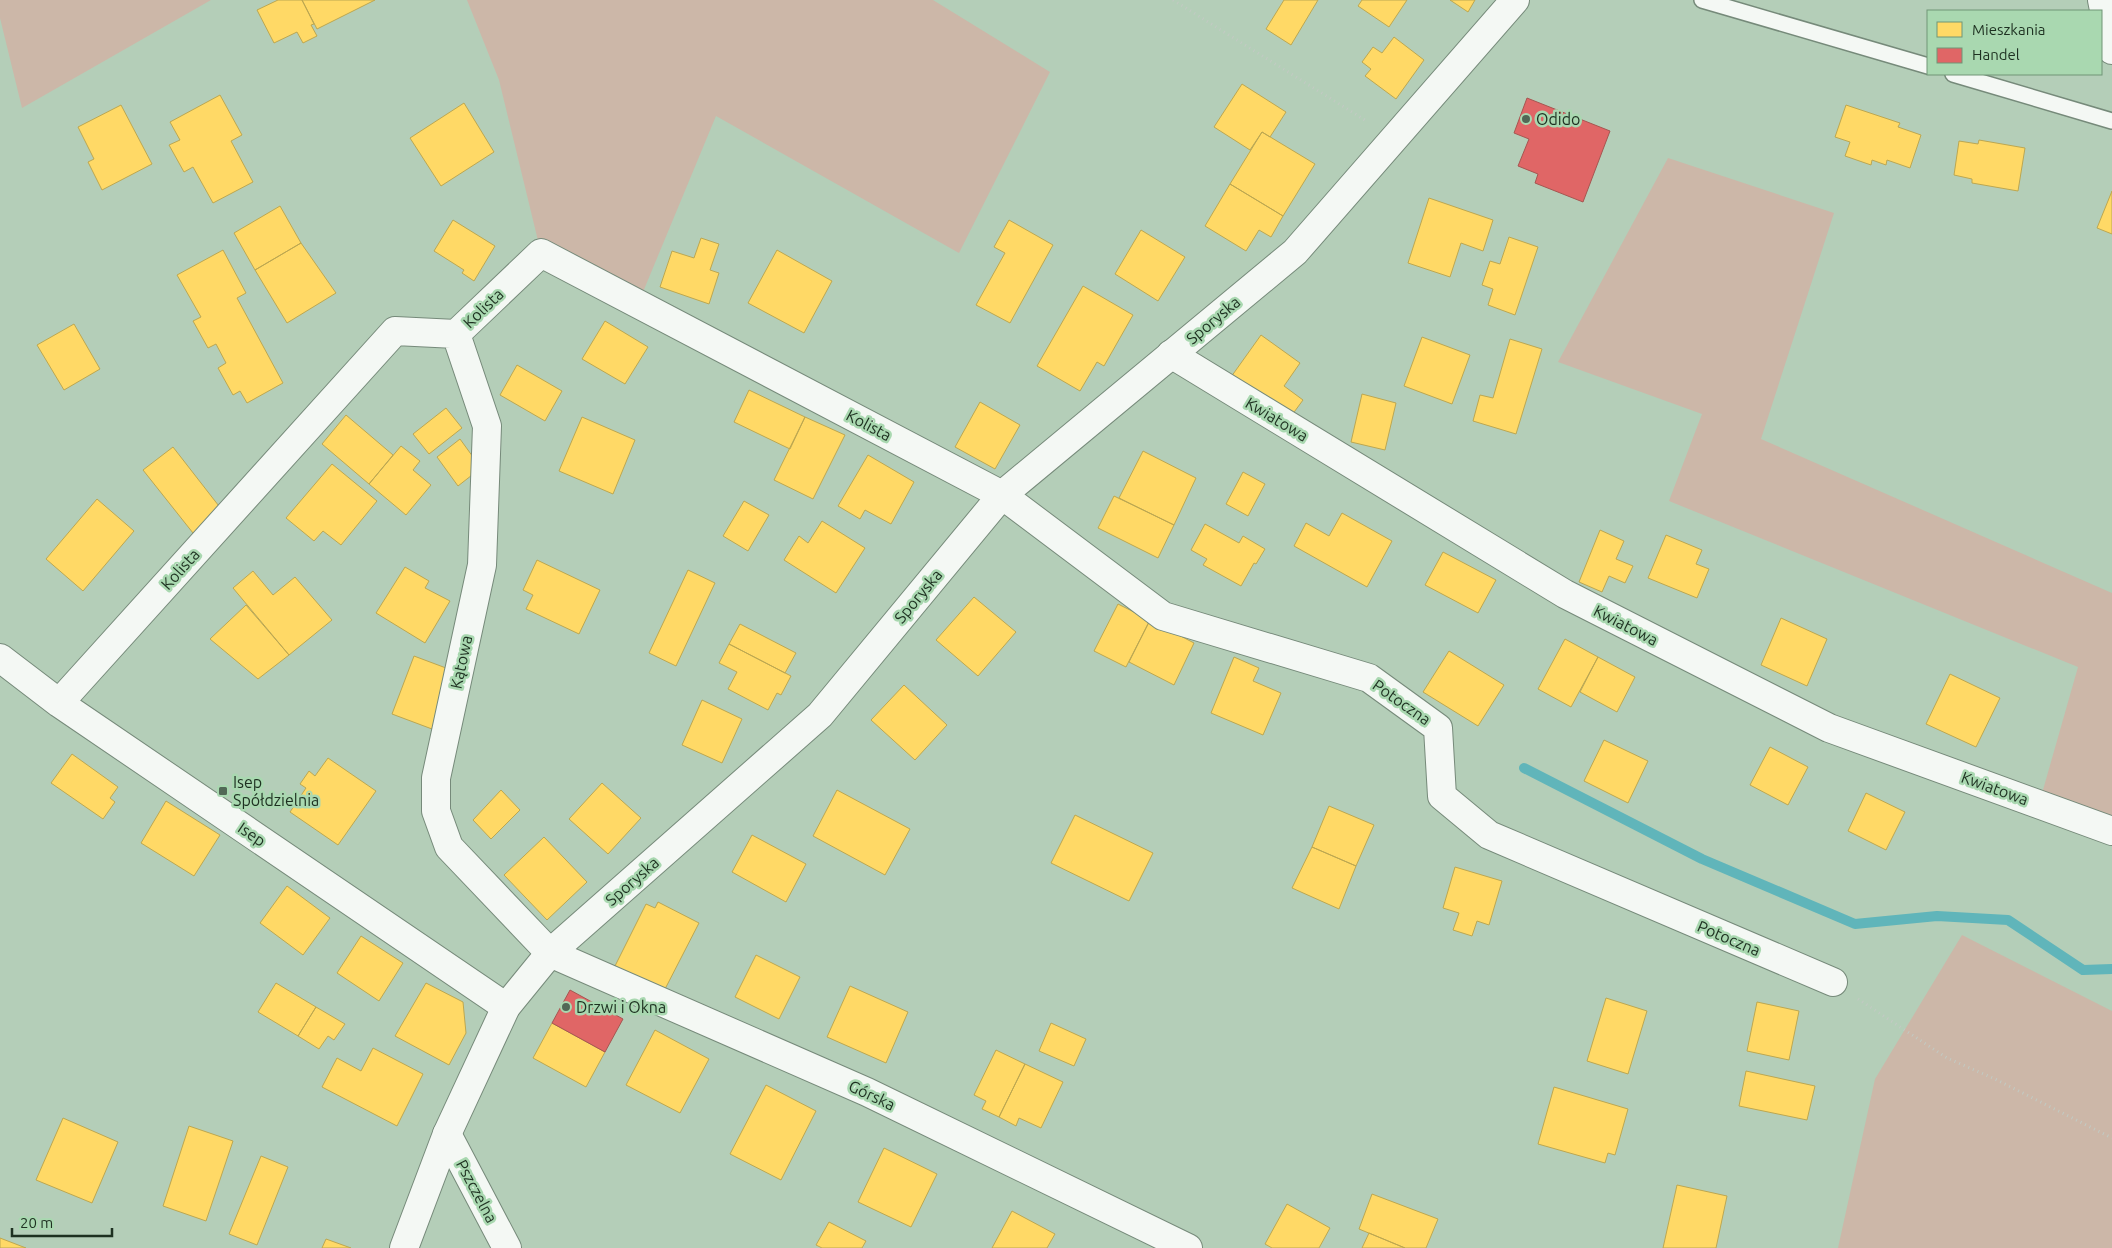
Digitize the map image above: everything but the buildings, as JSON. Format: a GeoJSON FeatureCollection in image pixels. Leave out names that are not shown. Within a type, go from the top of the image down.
{"type":"FeatureCollection","features":[{"type":"Feature","properties":{"kind":"street","name":"Sporyska"},"geometry":{"type":"LineString","coordinates":[[404,1248],[447,1134],[506,1007],[550,953],[820,715],[1002,495],[1295,252],[1515,0]]}},
{"type":"Feature","properties":{"kind":"street"},"geometry":{"type":"LineString","coordinates":[[2102,0],[2112,50]]}},
{"type":"Feature","properties":{"kind":"street","name":"Kolista"},"geometry":{"type":"LineString","coordinates":[[59,703],[395,331],[456,334],[541,253],[1002,495]]}},
{"type":"Feature","properties":{"kind":"street","name":"Kątowa"},"geometry":{"type":"LineString","coordinates":[[456,334],[487,426],[482,564],[436,778],[436,811],[449,847],[550,953]]}},
{"type":"Feature","properties":{"kind":"street","name":"Kwiatowa"},"geometry":{"type":"LineString","coordinates":[[1171,354],[1565,594],[1811,719],[1829,728],[2112,831]]}},
{"type":"Feature","properties":{"kind":"street","name":"Potoczna"},"geometry":{"type":"LineString","coordinates":[[1002,495],[1163,616],[1368,678],[1438,728],[1442,796],[1489,835],[1833,982]]}},
{"type":"Feature","properties":{"kind":"street","name":"Isep"},"geometry":{"type":"LineString","coordinates":[[0,658],[59,703],[506,1007]]}},
{"type":"Feature","properties":{"kind":"street","name":"Górska"},"geometry":{"type":"LineString","coordinates":[[550,953],[867,1092],[1188,1248]]}},
{"type":"Feature","properties":{"kind":"street","name":"Pszczelna"},"geometry":{"type":"LineString","coordinates":[[447,1134],[507,1248]]}},
{"type":"Feature","properties":{"kind":"lane"},"geometry":{"type":"LineString","coordinates":[[1702,0],[1927,66]]}},
{"type":"Feature","properties":{"kind":"lane"},"geometry":{"type":"LineString","coordinates":[[1956,75],[2112,121]]}},
{"type":"Feature","properties":{"kind":"path"},"geometry":{"type":"LineString","coordinates":[[1173,0],[1394,139]]}},
{"type":"Feature","properties":{"kind":"path"},"geometry":{"type":"LineString","coordinates":[[1833,982],[1948,1058],[2112,1138]]}},
{"type":"Feature","properties":{"kind":"shaded area"},"geometry":{"type":"Polygon","coordinates":[[[0,0],[211,0],[22,108],[0,18],[0,0]]]}},
{"type":"Feature","properties":{"kind":"shaded area"},"geometry":{"type":"Polygon","coordinates":[[[467,0],[933,0],[1050,72],[959,253],[716,116],[638,304],[541,253],[499,80],[467,0]]]}},
{"type":"Feature","properties":{"kind":"shaded area"},"geometry":{"type":"Polygon","coordinates":[[[1668,158],[1834,213],[1761,439],[2112,593],[2112,831],[2039,804],[2078,667],[1669,501],[1702,414],[1558,362],[1668,158]]]}},
{"type":"Feature","properties":{"kind":"shaded area"},"geometry":{"type":"Polygon","coordinates":[[[1962,935],[2112,1011],[2112,1248],[1838,1248],[1875,1079],[1962,935]]]}},
{"type":"Feature","properties":{"kind":"waterway"},"geometry":{"type":"LineString","coordinates":[[1524,768],[1702,859],[1855,924],[1937,916],[2008,920],[2083,970],[2112,969]]}},
{"type":"Feature","properties":{"kind":"place","name":"Odido"},"geometry":{"type":"Point","coordinates":[1526,119]}},
{"type":"Feature","properties":{"kind":"place","name":"Isep Spółdzielnia"},"geometry":{"type":"Point","coordinates":[223,791]}},
{"type":"Feature","properties":{"kind":"place","name":"Drzwi i Okna"},"geometry":{"type":"Point","coordinates":[566,1007]}}]}
